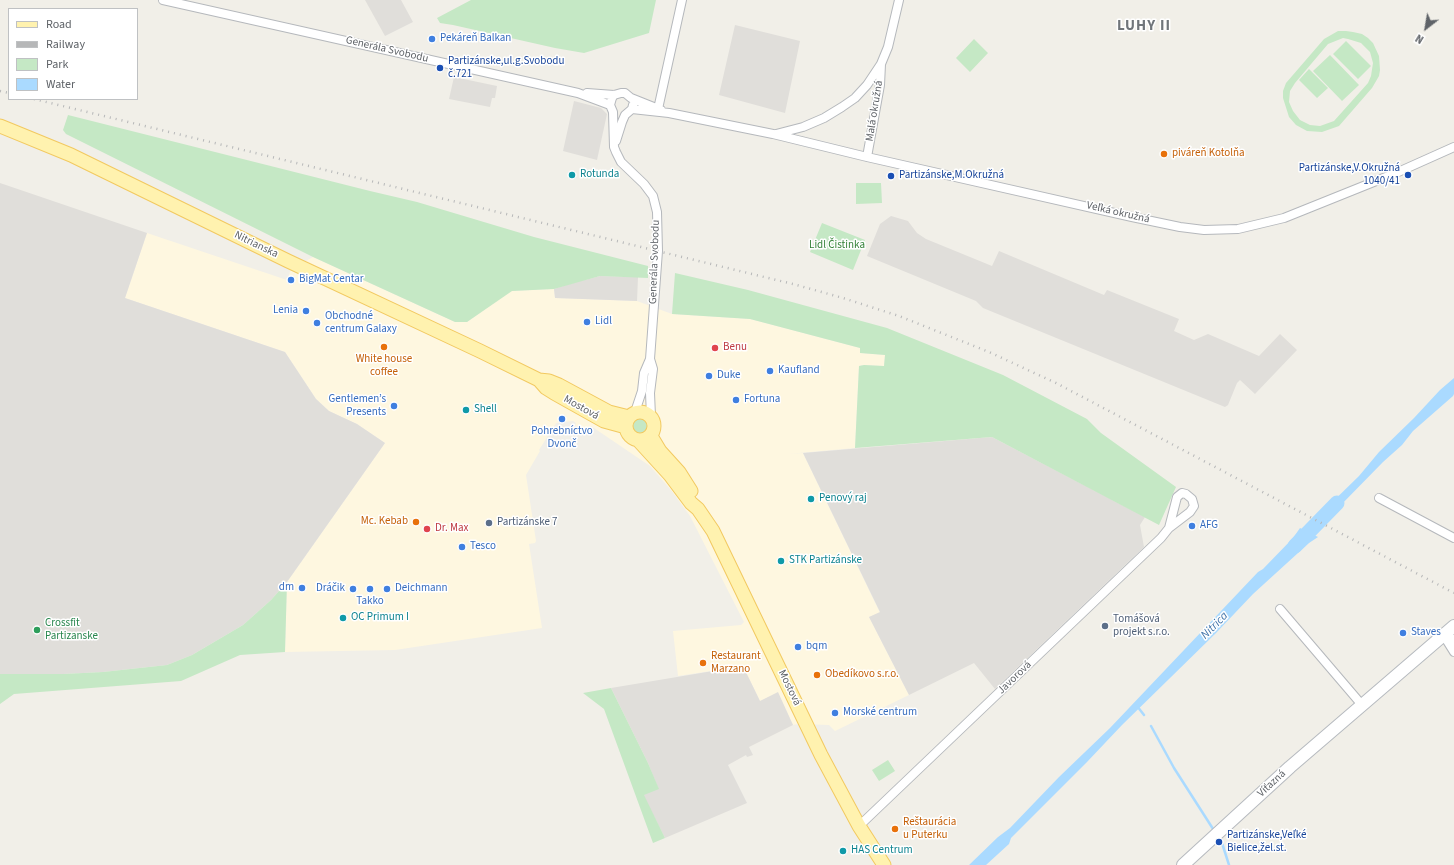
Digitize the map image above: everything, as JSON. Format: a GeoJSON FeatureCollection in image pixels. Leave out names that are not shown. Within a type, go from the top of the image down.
{"type":"FeatureCollection","features":[{"type":"Feature","properties":{"kind":"main road","name":"Nitrianska"},"geometry":{"type":"LineString","coordinates":[[0,126],[70,155],[511,367]]}},
{"type":"Feature","properties":{"kind":"main road","name":"Mostová"},"geometry":{"type":"LineString","coordinates":[[511,367],[539,380],[546,388],[604,421],[630,419]]}},
{"type":"Feature","properties":{"kind":"main road"},"geometry":{"type":"LineString","coordinates":[[644,412],[651,416],[654,420],[655,426],[651,436],[638,440],[630,436],[630,419],[644,412]]}},
{"type":"Feature","properties":{"kind":"main road","name":"Mostová"},"geometry":{"type":"LineString","coordinates":[[651,436],[660,451],[679,472],[696,500],[698,509]]}},
{"type":"Feature","properties":{"kind":"main road","name":"Mostová"},"geometry":{"type":"LineString","coordinates":[[638,440],[670,475],[691,503],[698,509],[713,532],[821,755],[859,826],[884,865]]}},
{"type":"Feature","properties":{"kind":"main road","name":"Víťazná"},"geometry":{"type":"LineString","coordinates":[[1183,865],[1290,767],[1454,626]]}},
{"type":"Feature","properties":{"kind":"street","name":"Generála Svobodu"},"geometry":{"type":"LineString","coordinates":[[163,0],[578,93],[611,109]]}},
{"type":"Feature","properties":{"kind":"street"},"geometry":{"type":"LineString","coordinates":[[658,109],[682,0]]}},
{"type":"Feature","properties":{"kind":"street","name":"Malá okružná"},"geometry":{"type":"LineString","coordinates":[[773,134],[803,127],[824,118],[855,98],[867,85],[881,64],[888,47],[899,0]]}},
{"type":"Feature","properties":{"kind":"street","name":"Malá okružná"},"geometry":{"type":"LineString","coordinates":[[867,157],[880,85],[881,64]]}},
{"type":"Feature","properties":{"kind":"street"},"geometry":{"type":"LineString","coordinates":[[578,93],[614,95],[625,93],[631,98],[669,113]]}},
{"type":"Feature","properties":{"kind":"street"},"geometry":{"type":"LineString","coordinates":[[614,95],[612,98],[611,109],[614,147]]}},
{"type":"Feature","properties":{"kind":"street"},"geometry":{"type":"LineString","coordinates":[[631,98],[633,102],[632,110]]}},
{"type":"Feature","properties":{"kind":"street"},"geometry":{"type":"LineString","coordinates":[[611,109],[619,115],[625,115]]}},
{"type":"Feature","properties":{"kind":"street"},"geometry":{"type":"LineString","coordinates":[[614,147],[625,115],[632,110],[669,113],[773,134]]}},
{"type":"Feature","properties":{"kind":"street","name":"Veľká okružná"},"geometry":{"type":"LineString","coordinates":[[773,134],[867,157],[1139,218],[1180,227],[1204,230],[1238,229],[1284,218],[1396,173],[1454,147]]}},
{"type":"Feature","properties":{"kind":"street","name":"Generála Svobodu"},"geometry":{"type":"LineString","coordinates":[[614,147],[621,162],[644,184],[653,196],[657,212],[658,250],[650,359],[644,373],[642,392],[630,419]]}},
{"type":"Feature","properties":{"kind":"street","name":"Generála Svobodu"},"geometry":{"type":"LineString","coordinates":[[650,359],[653,368],[650,393],[651,416]]}},
{"type":"Feature","properties":{"kind":"street"},"geometry":{"type":"LineString","coordinates":[[1379,498],[1454,538]]}},
{"type":"Feature","properties":{"kind":"street","name":"Javorová"},"geometry":{"type":"LineString","coordinates":[[859,826],[1162,538],[1168,528]]}},
{"type":"Feature","properties":{"kind":"street"},"geometry":{"type":"LineString","coordinates":[[1280,609],[1362,705]]}},
{"type":"Feature","properties":{"kind":"street"},"geometry":{"type":"LineString","coordinates":[[1443,636],[1454,641]]}},
{"type":"Feature","properties":{"kind":"street"},"geometry":{"type":"LineString","coordinates":[[1443,636],[1454,652]]}},
{"type":"Feature","properties":{"kind":"shaded area"},"geometry":{"type":"Polygon","coordinates":[[[365,0],[401,0],[413,22],[385,36],[365,0]]]}},
{"type":"Feature","properties":{"kind":"shaded area"},"geometry":{"type":"Polygon","coordinates":[[[735,25],[800,41],[785,113],[719,95],[735,25]]]}},
{"type":"Feature","properties":{"kind":"shaded area"},"geometry":{"type":"Polygon","coordinates":[[[454,77],[497,86],[495,98],[492,98],[490,107],[449,99],[454,77]]]}},
{"type":"Feature","properties":{"kind":"shaded area"},"geometry":{"type":"Polygon","coordinates":[[[574,101],[601,108],[607,114],[597,160],[563,151],[574,101]]]}},
{"type":"Feature","properties":{"kind":"shaded area"},"geometry":{"type":"Polygon","coordinates":[[[0,183],[147,233],[125,298],[285,352],[316,399],[329,411],[357,424],[385,443],[287,582],[271,600],[243,625],[192,655],[167,665],[103,672],[63,674],[0,674],[0,183]]]}},
{"type":"Feature","properties":{"kind":"shaded area"},"geometry":{"type":"Polygon","coordinates":[[[891,216],[908,221],[917,233],[926,239],[992,266],[999,251],[1104,295],[1107,290],[1179,319],[1174,331],[1194,340],[1208,334],[1259,356],[1280,334],[1297,350],[1255,394],[1240,380],[1237,383],[1228,405],[1225,407],[983,308],[976,301],[867,256],[880,224],[891,216]]]}},
{"type":"Feature","properties":{"kind":"shaded area"},"geometry":{"type":"Polygon","coordinates":[[[147,233],[287,280],[291,269],[313,257],[455,322],[467,322],[511,291],[554,289],[555,298],[637,301],[672,314],[750,319],[860,348],[860,353],[885,355],[884,366],[859,366],[855,448],[788,454],[803,453],[880,613],[869,617],[909,695],[835,731],[829,725],[793,725],[778,693],[760,701],[743,666],[678,676],[673,631],[741,625],[744,622],[690,516],[671,490],[650,466],[591,426],[586,432],[575,425],[576,423],[573,421],[556,423],[539,450],[540,451],[526,475],[536,541],[535,543],[529,544],[542,628],[395,650],[285,652],[287,582],[385,443],[357,424],[329,411],[316,399],[285,352],[125,298],[147,233]]]}},
{"type":"Feature","properties":{"kind":"shaded area"},"geometry":{"type":"Polygon","coordinates":[[[600,276],[638,277],[637,301],[555,298],[554,289],[600,276]]]}},
{"type":"Feature","properties":{"kind":"shaded area"},"geometry":{"type":"Polygon","coordinates":[[[992,437],[1145,517],[1140,525],[1144,547],[995,689],[974,663],[909,695],[869,617],[880,612],[803,453],[992,437]]]}},
{"type":"Feature","properties":{"kind":"shaded area"},"geometry":{"type":"Polygon","coordinates":[[[743,666],[760,701],[778,692],[793,725],[749,747],[753,755],[747,757],[746,755],[728,765],[747,803],[665,838],[643,795],[658,788],[648,763],[611,688],[743,666]]]}},
{"type":"Feature","properties":{"kind":"green space"},"geometry":{"type":"Polygon","coordinates":[[[471,0],[656,0],[649,33],[584,53],[440,23],[437,18],[471,0]]]}},
{"type":"Feature","properties":{"kind":"green space"},"geometry":{"type":"Polygon","coordinates":[[[1338,31],[1362,34],[1368,38],[1373,43],[1379,56],[1379,76],[1372,88],[1339,126],[1322,132],[1307,131],[1296,125],[1289,117],[1283,98],[1283,91],[1286,83],[1324,39],[1338,31]],[[1343,38],[1328,44],[1290,91],[1289,102],[1293,111],[1300,120],[1310,125],[1320,126],[1334,121],[1368,83],[1371,76],[1373,63],[1370,52],[1361,43],[1343,38]]]}},
{"type":"Feature","properties":{"kind":"green space"},"geometry":{"type":"Polygon","coordinates":[[[974,39],[988,53],[970,72],[956,58],[974,39]]]}},
{"type":"Feature","properties":{"kind":"green space"},"geometry":{"type":"Polygon","coordinates":[[[1346,41],[1371,66],[1358,79],[1333,54],[1346,41]]]}},
{"type":"Feature","properties":{"kind":"green space"},"geometry":{"type":"Polygon","coordinates":[[[1330,55],[1359,85],[1342,101],[1313,71],[1330,55]]]}},
{"type":"Feature","properties":{"kind":"green space"},"geometry":{"type":"Polygon","coordinates":[[[1309,69],[1328,88],[1317,98],[1299,80],[1309,69]]]}},
{"type":"Feature","properties":{"kind":"green space"},"geometry":{"type":"Polygon","coordinates":[[[68,115],[417,202],[534,237],[648,266],[648,278],[600,276],[554,289],[512,291],[467,322],[455,322],[313,257],[66,134],[63,130],[68,115]]]}},
{"type":"Feature","properties":{"kind":"green space"},"geometry":{"type":"Polygon","coordinates":[[[856,183],[881,183],[882,203],[856,204],[856,183]]]}},
{"type":"Feature","properties":{"kind":"green space","name":"Lidl Čistinka"},"geometry":{"type":"Polygon","coordinates":[[[822,223],[865,240],[853,270],[810,252],[822,223]]]}},
{"type":"Feature","properties":{"kind":"green space"},"geometry":{"type":"Polygon","coordinates":[[[675,273],[748,290],[887,328],[1003,375],[1087,419],[1101,433],[1176,487],[1159,525],[992,437],[855,448],[859,366],[884,366],[885,355],[860,353],[860,348],[750,319],[672,314],[675,273]]]}},
{"type":"Feature","properties":{"kind":"green space"},"geometry":{"type":"Polygon","coordinates":[[[640,416],[647,419],[650,426],[647,433],[640,436],[633,433],[630,426],[633,419],[640,416]]]}},
{"type":"Feature","properties":{"kind":"green space"},"geometry":{"type":"Polygon","coordinates":[[[287,582],[285,652],[240,655],[181,681],[14,694],[0,704],[0,674],[63,674],[103,672],[167,665],[192,655],[243,625],[271,600],[287,582]]]}},
{"type":"Feature","properties":{"kind":"green space"},"geometry":{"type":"Polygon","coordinates":[[[611,688],[648,763],[659,789],[644,795],[665,838],[653,843],[604,709],[583,693],[611,688]]]}},
{"type":"Feature","properties":{"kind":"green space"},"geometry":{"type":"Polygon","coordinates":[[[888,760],[895,771],[879,781],[872,770],[888,760]]]}},
{"type":"Feature","properties":{"kind":"water"},"geometry":{"type":"Polygon","coordinates":[[[1454,378],[1453,396],[1413,431],[1402,445],[1383,462],[1338,508],[1328,521],[1318,516],[1359,476],[1379,452],[1440,390],[1454,378]]]}},
{"type":"Feature","properties":{"kind":"water"},"geometry":{"type":"Polygon","coordinates":[[[1300,528],[1318,537],[1309,543],[1253,594],[1011,838],[1009,844],[986,865],[969,865],[998,837],[1010,828],[1059,777],[1110,728],[1258,572],[1263,569],[1293,538],[1300,528]]]}},
{"type":"Feature","properties":{"kind":"waterway","name":"Nitrica"},"geometry":{"type":"LineString","coordinates":[[1295,546],[1337,503]]}},
{"type":"Feature","properties":{"kind":"waterway"},"geometry":{"type":"LineString","coordinates":[[1137,706],[1144,715]]}},
{"type":"Feature","properties":{"kind":"waterway"},"geometry":{"type":"LineString","coordinates":[[1151,726],[1174,768],[1215,832]]}},
{"type":"Feature","properties":{"kind":"waterway"},"geometry":{"type":"LineString","coordinates":[[1218,838],[1222,843],[1229,865]]}},
{"type":"Feature","properties":{"kind":"railway"},"geometry":{"type":"LineString","coordinates":[[0,91],[8,93]]}},
{"type":"Feature","properties":{"kind":"railway"},"geometry":{"type":"LineString","coordinates":[[38,100],[793,284],[899,316],[989,352],[1056,383],[1454,593]]}},
{"type":"Feature","properties":{"kind":"place","name":"Pekáreň Balkan"},"geometry":{"type":"Point","coordinates":[432,39]}},
{"type":"Feature","properties":{"kind":"place","name":"Partizánske,ul.g.Svobodu č.721"},"geometry":{"type":"Point","coordinates":[440,68]}},
{"type":"Feature","properties":{"kind":"place","name":"piváreň Kotolňa"},"geometry":{"type":"Point","coordinates":[1164,154]}},
{"type":"Feature","properties":{"kind":"place","name":"Rotunda"},"geometry":{"type":"Point","coordinates":[572,175]}},
{"type":"Feature","properties":{"kind":"place","name":"Partizánske,V.Okružná 1040/41"},"geometry":{"type":"Point","coordinates":[1408,175]}},
{"type":"Feature","properties":{"kind":"place","name":"Partizánske,M.Okružná"},"geometry":{"type":"Point","coordinates":[891,176]}},
{"type":"Feature","properties":{"kind":"place","name":"BigMat Centar"},"geometry":{"type":"Point","coordinates":[291,280]}},
{"type":"Feature","properties":{"kind":"place","name":"Lenia"},"geometry":{"type":"Point","coordinates":[306,311]}},
{"type":"Feature","properties":{"kind":"place","name":"Lidl"},"geometry":{"type":"Point","coordinates":[587,322]}},
{"type":"Feature","properties":{"kind":"place","name":"Obchodné centrum Galaxy"},"geometry":{"type":"Point","coordinates":[317,323]}},
{"type":"Feature","properties":{"kind":"place","name":"White house coffee"},"geometry":{"type":"Point","coordinates":[384,347]}},
{"type":"Feature","properties":{"kind":"place","name":"Benu"},"geometry":{"type":"Point","coordinates":[715,348]}},
{"type":"Feature","properties":{"kind":"place","name":"Kaufland"},"geometry":{"type":"Point","coordinates":[770,371]}},
{"type":"Feature","properties":{"kind":"place","name":"Duke"},"geometry":{"type":"Point","coordinates":[709,376]}},
{"type":"Feature","properties":{"kind":"place","name":"Fortuna"},"geometry":{"type":"Point","coordinates":[736,400]}},
{"type":"Feature","properties":{"kind":"place","name":"Gentlemen’s Presents"},"geometry":{"type":"Point","coordinates":[394,406]}},
{"type":"Feature","properties":{"kind":"place","name":"Shell"},"geometry":{"type":"Point","coordinates":[466,410]}},
{"type":"Feature","properties":{"kind":"place","name":"Pohrebníctvo Dvonč"},"geometry":{"type":"Point","coordinates":[562,419]}},
{"type":"Feature","properties":{"kind":"place","name":"Penový raj"},"geometry":{"type":"Point","coordinates":[811,499]}},
{"type":"Feature","properties":{"kind":"place","name":"Mc. Kebab"},"geometry":{"type":"Point","coordinates":[416,522]}},
{"type":"Feature","properties":{"kind":"place","name":"Partizánske 7"},"geometry":{"type":"Point","coordinates":[489,523]}},
{"type":"Feature","properties":{"kind":"place","name":"AFG"},"geometry":{"type":"Point","coordinates":[1192,526]}},
{"type":"Feature","properties":{"kind":"place","name":"Dr. Max"},"geometry":{"type":"Point","coordinates":[427,529]}},
{"type":"Feature","properties":{"kind":"place","name":"Tesco"},"geometry":{"type":"Point","coordinates":[462,547]}},
{"type":"Feature","properties":{"kind":"place","name":"STK Partizánske"},"geometry":{"type":"Point","coordinates":[781,561]}},
{"type":"Feature","properties":{"kind":"place","name":"dm"},"geometry":{"type":"Point","coordinates":[302,588]}},
{"type":"Feature","properties":{"kind":"place","name":"Dráčik"},"geometry":{"type":"Point","coordinates":[353,589]}},
{"type":"Feature","properties":{"kind":"place","name":"Takko"},"geometry":{"type":"Point","coordinates":[370,589]}},
{"type":"Feature","properties":{"kind":"place","name":"Deichmann"},"geometry":{"type":"Point","coordinates":[387,589]}},
{"type":"Feature","properties":{"kind":"place","name":"OC Primum I"},"geometry":{"type":"Point","coordinates":[343,618]}},
{"type":"Feature","properties":{"kind":"place","name":"Tomášová projekt s.r.o."},"geometry":{"type":"Point","coordinates":[1105,626]}},
{"type":"Feature","properties":{"kind":"place","name":"Crossfit Partizanske"},"geometry":{"type":"Point","coordinates":[37,630]}},
{"type":"Feature","properties":{"kind":"place","name":"Staves"},"geometry":{"type":"Point","coordinates":[1403,633]}},
{"type":"Feature","properties":{"kind":"place","name":"bqm"},"geometry":{"type":"Point","coordinates":[798,647]}},
{"type":"Feature","properties":{"kind":"place","name":"Restaurant Marzano"},"geometry":{"type":"Point","coordinates":[703,663]}},
{"type":"Feature","properties":{"kind":"place","name":"Obedíkovo s.r.o."},"geometry":{"type":"Point","coordinates":[817,675]}},
{"type":"Feature","properties":{"kind":"place","name":"Morské centrum"},"geometry":{"type":"Point","coordinates":[835,713]}},
{"type":"Feature","properties":{"kind":"place","name":"Reštaurácia u Puterku"},"geometry":{"type":"Point","coordinates":[895,829]}},
{"type":"Feature","properties":{"kind":"place","name":"Partizánske,Veľké Bielice,žel.st."},"geometry":{"type":"Point","coordinates":[1219,842]}},
{"type":"Feature","properties":{"kind":"place","name":"HAS Centrum"},"geometry":{"type":"Point","coordinates":[843,851]}},
{"type":"Feature","properties":{"kind":"district","name":"LUHY II"},"geometry":{"type":"Point","coordinates":[1144,27]}}]}
